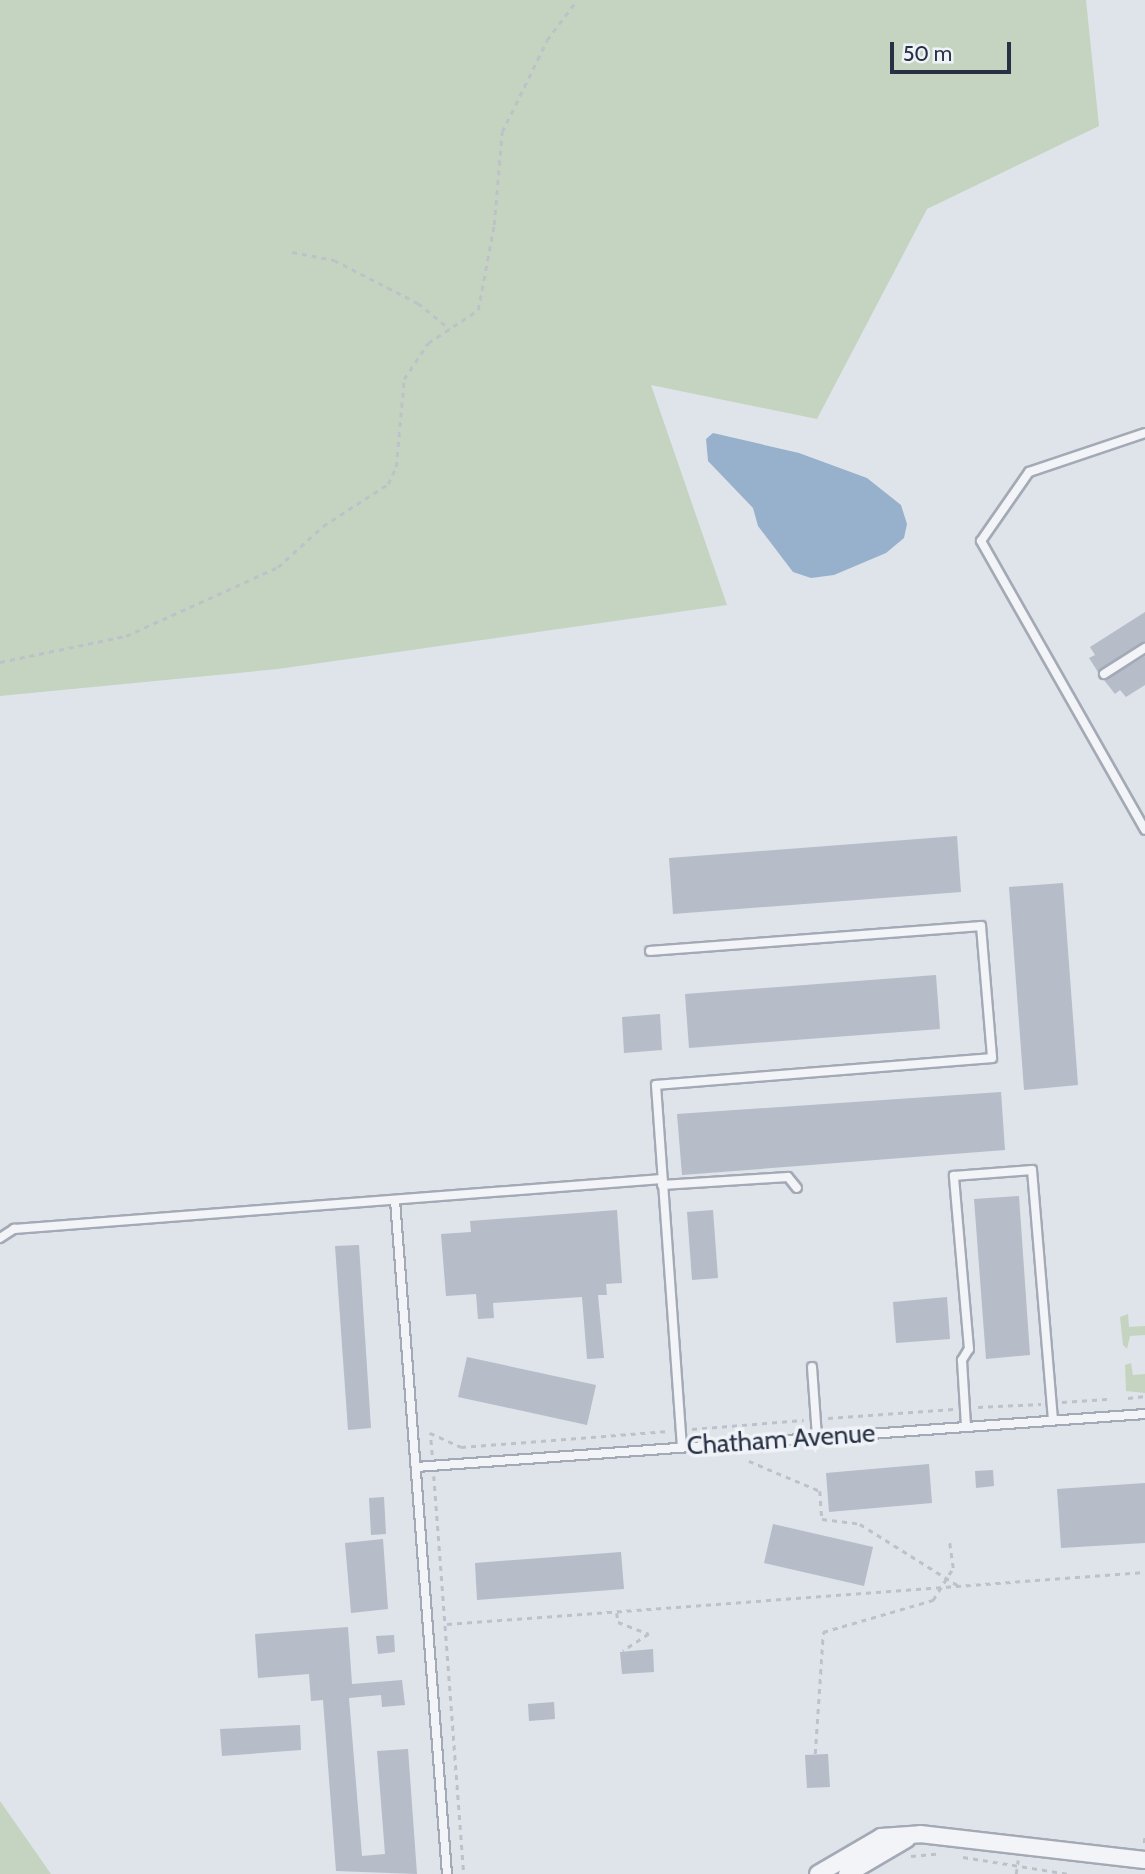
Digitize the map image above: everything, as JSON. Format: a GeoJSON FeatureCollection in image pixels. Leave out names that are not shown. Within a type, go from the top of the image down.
{"type":"FeatureCollection","features":[{"type":"Feature","properties":{"kind":"street"},"geometry":{"type":"LineString","coordinates":[[847,1874],[854,1866],[920,1835]]}},
{"type":"Feature","properties":{"kind":"street"},"geometry":{"type":"LineString","coordinates":[[818,1874],[881,1837],[920,1835],[1145,1860]]}},
{"type":"Feature","properties":{"kind":"lane"},"geometry":{"type":"LineString","coordinates":[[1144,825],[981,541],[1030,472],[1145,432]]}},
{"type":"Feature","properties":{"kind":"lane"},"geometry":{"type":"LineString","coordinates":[[1104,674],[1145,648]]}},
{"type":"Feature","properties":{"kind":"lane"},"geometry":{"type":"LineString","coordinates":[[650,951],[981,926],[992,1058],[656,1085],[682,1447]]}},
{"type":"Feature","properties":{"kind":"lane"},"geometry":{"type":"LineString","coordinates":[[966,1426],[962,1360],[969,1349],[954,1176],[1031,1170],[1053,1420]]}},
{"type":"Feature","properties":{"kind":"lane"},"geometry":{"type":"LineString","coordinates":[[0,1238],[14,1229],[662,1182],[788,1177],[797,1188]]}},
{"type":"Feature","properties":{"kind":"lane"},"geometry":{"type":"LineString","coordinates":[[395,1200],[447,1874]]}},
{"type":"Feature","properties":{"kind":"lane"},"geometry":{"type":"LineString","coordinates":[[812,1367],[817,1437]]}},
{"type":"Feature","properties":{"kind":"lane","name":"Chatham Avenue"},"geometry":{"type":"LineString","coordinates":[[416,1467],[1145,1414]]}},
{"type":"Feature","properties":{"kind":"path"},"geometry":{"type":"LineString","coordinates":[[0,662],[126,636],[278,568],[323,526],[393,478],[404,379],[428,343],[478,310],[483,295],[498,160],[508,115],[547,40],[577,0]]}},
{"type":"Feature","properties":{"kind":"path"},"geometry":{"type":"LineString","coordinates":[[292,252],[334,260],[418,303],[450,329]]}},
{"type":"Feature","properties":{"kind":"path"},"geometry":{"type":"LineString","coordinates":[[1128,1398],[1145,1396]]}},
{"type":"Feature","properties":{"kind":"path"},"geometry":{"type":"LineString","coordinates":[[464,1874],[430,1433],[461,1447],[1107,1399]]}},
{"type":"Feature","properties":{"kind":"path"},"geometry":{"type":"LineString","coordinates":[[749,1461],[820,1491],[822,1519],[860,1524],[959,1586]]}},
{"type":"Feature","properties":{"kind":"path"},"geometry":{"type":"LineString","coordinates":[[815,1754],[823,1632],[933,1600],[953,1569],[949,1539]]}},
{"type":"Feature","properties":{"kind":"path"},"geometry":{"type":"LineString","coordinates":[[428,1626],[1145,1572]]}},
{"type":"Feature","properties":{"kind":"path"},"geometry":{"type":"LineString","coordinates":[[617,1612],[618,1622],[649,1633],[623,1651]]}},
{"type":"Feature","properties":{"kind":"path"},"geometry":{"type":"LineString","coordinates":[[910,1857],[945,1853]]}},
{"type":"Feature","properties":{"kind":"path"},"geometry":{"type":"LineString","coordinates":[[957,1856],[1069,1874]]}},
{"type":"Feature","properties":{"kind":"green space"},"geometry":{"type":"Polygon","coordinates":[[[0,0],[1086,0],[1099,126],[927,209],[817,419],[651,385],[727,605],[278,669],[0,696],[0,0]]]}},
{"type":"Feature","properties":{"kind":"green space"},"geometry":{"type":"Polygon","coordinates":[[[1128,1314],[1129,1327],[1145,1326],[1145,1335],[1130,1336],[1127,1349],[1123,1345],[1120,1317],[1128,1314]]]}},
{"type":"Feature","properties":{"kind":"green space"},"geometry":{"type":"Polygon","coordinates":[[[1131,1363],[1133,1375],[1145,1374],[1145,1393],[1126,1391],[1125,1365],[1131,1363]]]}},
{"type":"Feature","properties":{"kind":"green space"},"geometry":{"type":"Polygon","coordinates":[[[0,1801],[51,1874],[0,1874],[0,1801]]]}},
{"type":"Feature","properties":{"kind":"water"},"geometry":{"type":"Polygon","coordinates":[[[713,433],[799,453],[867,478],[901,505],[907,524],[904,538],[886,553],[834,575],[811,578],[793,572],[758,526],[753,508],[708,461],[706,439],[713,433]]]}},
{"type":"Feature","properties":{"kind":"building"},"geometry":{"type":"Polygon","coordinates":[[[1145,612],[1145,642],[1098,672],[1089,658],[1095,655],[1090,647],[1145,612]]]}},
{"type":"Feature","properties":{"kind":"building"},"geometry":{"type":"Polygon","coordinates":[[[1145,656],[1145,685],[1126,697],[1120,690],[1115,694],[1104,680],[1145,656]]]}},
{"type":"Feature","properties":{"kind":"building"},"geometry":{"type":"Polygon","coordinates":[[[957,836],[961,892],[673,914],[669,858],[957,836]]]}},
{"type":"Feature","properties":{"kind":"building"},"geometry":{"type":"Polygon","coordinates":[[[1063,883],[1078,1085],[1024,1090],[1009,887],[1063,883]]]}},
{"type":"Feature","properties":{"kind":"building"},"geometry":{"type":"Polygon","coordinates":[[[936,975],[940,1029],[689,1048],[685,994],[936,975]]]}},
{"type":"Feature","properties":{"kind":"building"},"geometry":{"type":"Polygon","coordinates":[[[660,1014],[662,1050],[624,1053],[622,1017],[660,1014]]]}},
{"type":"Feature","properties":{"kind":"building"},"geometry":{"type":"Polygon","coordinates":[[[1001,1092],[1005,1150],[682,1175],[677,1114],[1001,1092]]]}},
{"type":"Feature","properties":{"kind":"building"},"geometry":{"type":"Polygon","coordinates":[[[1019,1196],[1030,1355],[986,1359],[974,1199],[1019,1196]]]}},
{"type":"Feature","properties":{"kind":"building"},"geometry":{"type":"Polygon","coordinates":[[[617,1210],[622,1283],[606,1284],[607,1295],[598,1295],[604,1358],[587,1359],[582,1297],[493,1303],[494,1318],[478,1319],[476,1294],[446,1296],[441,1234],[471,1232],[470,1221],[617,1210]]]}},
{"type":"Feature","properties":{"kind":"building"},"geometry":{"type":"Polygon","coordinates":[[[713,1210],[718,1278],[692,1280],[687,1212],[713,1210]]]}},
{"type":"Feature","properties":{"kind":"building"},"geometry":{"type":"Polygon","coordinates":[[[359,1245],[371,1428],[348,1430],[335,1246],[359,1245]]]}},
{"type":"Feature","properties":{"kind":"building"},"geometry":{"type":"Polygon","coordinates":[[[947,1297],[950,1339],[896,1343],[893,1302],[947,1297]]]}},
{"type":"Feature","properties":{"kind":"building"},"geometry":{"type":"Polygon","coordinates":[[[467,1357],[596,1385],[587,1425],[458,1397],[467,1357]]]}},
{"type":"Feature","properties":{"kind":"building"},"geometry":{"type":"Polygon","coordinates":[[[929,1464],[932,1503],[829,1512],[826,1473],[929,1464]]]}},
{"type":"Feature","properties":{"kind":"building"},"geometry":{"type":"Polygon","coordinates":[[[993,1470],[994,1486],[976,1488],[975,1471],[993,1470]]]}},
{"type":"Feature","properties":{"kind":"building"},"geometry":{"type":"Polygon","coordinates":[[[1145,1483],[1145,1543],[1061,1548],[1057,1489],[1145,1483]]]}},
{"type":"Feature","properties":{"kind":"building"},"geometry":{"type":"Polygon","coordinates":[[[384,1497],[386,1534],[371,1535],[369,1498],[384,1497]]]}},
{"type":"Feature","properties":{"kind":"building"},"geometry":{"type":"Polygon","coordinates":[[[773,1524],[873,1547],[864,1586],[764,1563],[773,1524]]]}},
{"type":"Feature","properties":{"kind":"building"},"geometry":{"type":"Polygon","coordinates":[[[383,1539],[388,1609],[351,1613],[345,1543],[383,1539]]]}},
{"type":"Feature","properties":{"kind":"building"},"geometry":{"type":"Polygon","coordinates":[[[621,1552],[624,1589],[477,1600],[475,1563],[621,1552]]]}},
{"type":"Feature","properties":{"kind":"building"},"geometry":{"type":"Polygon","coordinates":[[[348,1627],[352,1684],[402,1680],[405,1705],[382,1707],[381,1695],[349,1698],[362,1856],[385,1854],[377,1751],[408,1749],[417,1874],[336,1871],[323,1700],[311,1701],[309,1674],[258,1678],[255,1634],[348,1627]]]}},
{"type":"Feature","properties":{"kind":"building"},"geometry":{"type":"Polygon","coordinates":[[[394,1635],[395,1652],[378,1654],[376,1636],[394,1635]]]}},
{"type":"Feature","properties":{"kind":"building"},"geometry":{"type":"Polygon","coordinates":[[[653,1649],[654,1672],[622,1674],[620,1652],[653,1649]]]}},
{"type":"Feature","properties":{"kind":"building"},"geometry":{"type":"Polygon","coordinates":[[[554,1702],[555,1719],[529,1721],[528,1704],[554,1702]]]}},
{"type":"Feature","properties":{"kind":"building"},"geometry":{"type":"Polygon","coordinates":[[[300,1725],[301,1750],[222,1756],[220,1729],[300,1725]]]}},
{"type":"Feature","properties":{"kind":"building"},"geometry":{"type":"Polygon","coordinates":[[[828,1754],[830,1787],[807,1788],[805,1755],[828,1754]]]}}]}
